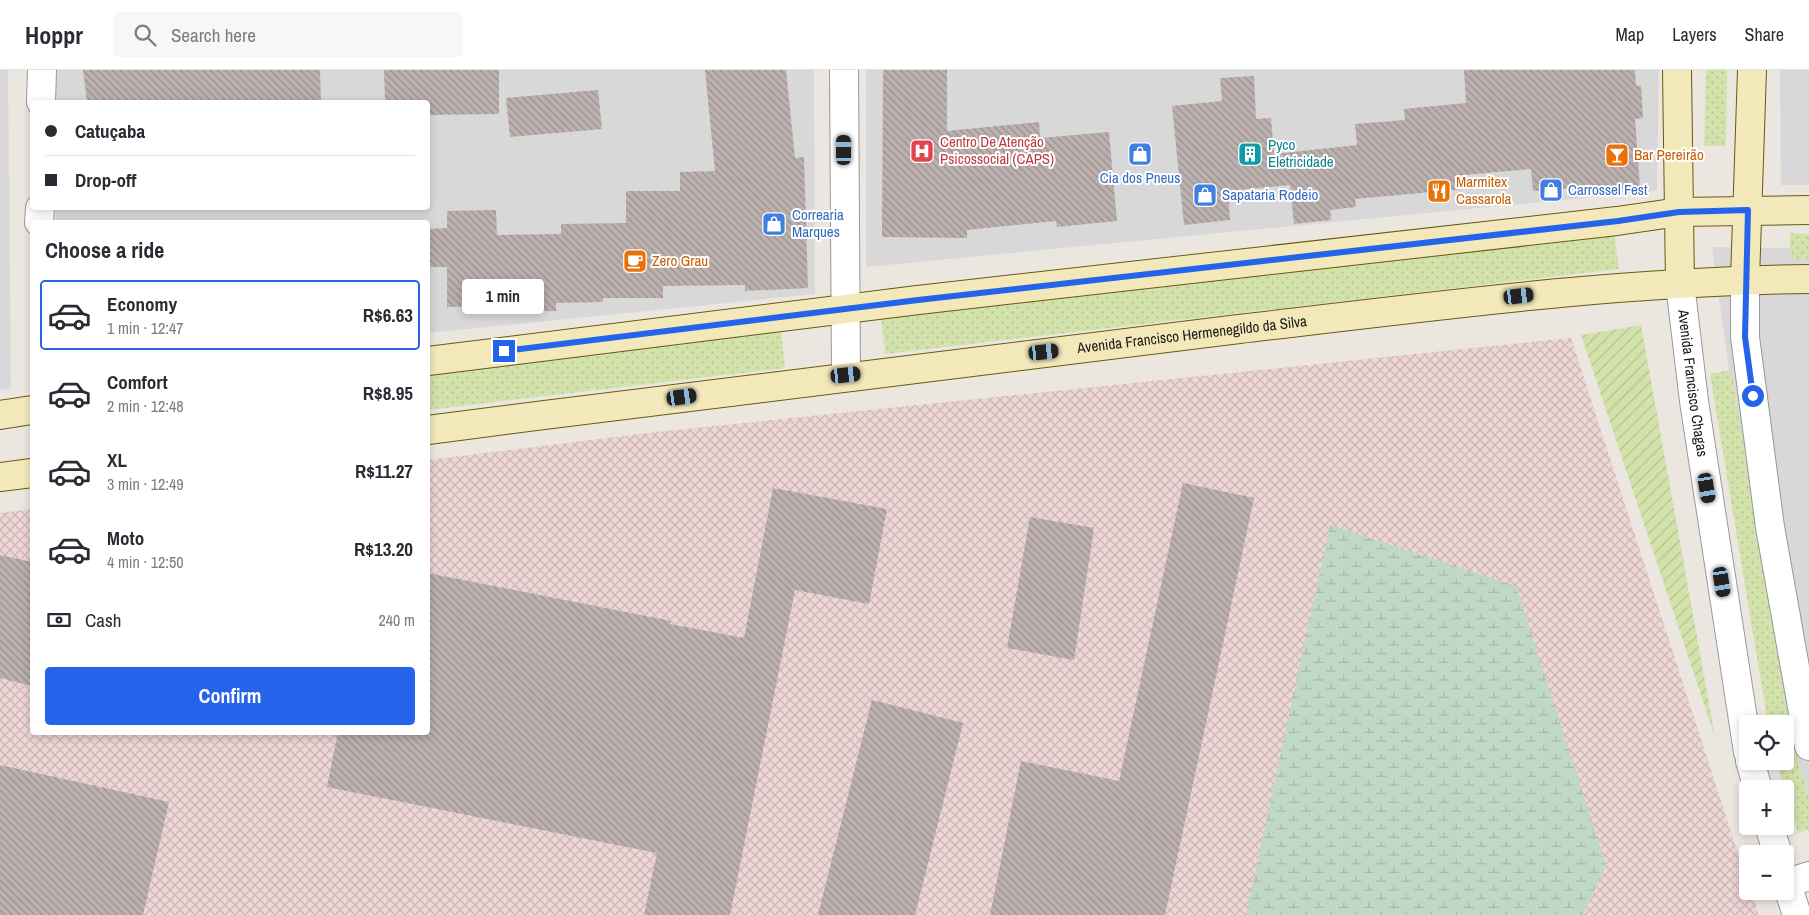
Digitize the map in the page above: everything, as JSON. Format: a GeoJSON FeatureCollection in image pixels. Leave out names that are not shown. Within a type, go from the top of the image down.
{"type":"FeatureCollection","features":[{"type":"Feature","properties":{"kind":"main road","name":"Avenida Francisco Chagas"},"geometry":{"type":"LineString","coordinates":[[1677,70],[1680,284]]}},
{"type":"Feature","properties":{"kind":"main road"},"geometry":{"type":"LineString","coordinates":[[1745,280],[1752,70]]}},
{"type":"Feature","properties":{"kind":"main road"},"geometry":{"type":"LineString","coordinates":[[430,361],[846,308],[1618,221],[1679,212],[1809,210]]}},
{"type":"Feature","properties":{"kind":"main road","name":"Avenida Francisco Hermenegildo da Silva"},"geometry":{"type":"LineString","coordinates":[[430,430],[846,375],[1558,292],[1745,280],[1809,279]]}},
{"type":"Feature","properties":{"kind":"main road"},"geometry":{"type":"LineString","coordinates":[[0,415],[30,410]]}},
{"type":"Feature","properties":{"kind":"main road"},"geometry":{"type":"LineString","coordinates":[[0,477],[30,473]]}},
{"type":"Feature","properties":{"kind":"street"},"geometry":{"type":"LineString","coordinates":[[41,100],[42,70]]}},
{"type":"Feature","properties":{"kind":"street"},"geometry":{"type":"LineString","coordinates":[[844,70],[846,375]]}},
{"type":"Feature","properties":{"kind":"street"},"geometry":{"type":"LineString","coordinates":[[1745,280],[1745,337],[1770,528],[1809,746]]}},
{"type":"Feature","properties":{"kind":"street","name":"Avenida Francisco Chagas"},"geometry":{"type":"LineString","coordinates":[[1680,284],[1696,411],[1742,715]]}},
{"type":"Feature","properties":{"kind":"street"},"geometry":{"type":"LineString","coordinates":[[1794,879],[1797,915]]}},
{"type":"Feature","properties":{"kind":"shaded area"},"geometry":{"type":"Polygon","coordinates":[[[0,70],[8,70],[11,388],[0,390],[0,70]]]}},
{"type":"Feature","properties":{"kind":"shaded area"},"geometry":{"type":"Polygon","coordinates":[[[56,70],[814,70],[815,294],[430,333],[430,220],[56,220],[56,210],[430,210],[430,100],[56,100],[56,70]]]}},
{"type":"Feature","properties":{"kind":"shaded area"},"geometry":{"type":"Polygon","coordinates":[[[866,70],[1659,70],[1657,191],[866,267],[866,70]]]}},
{"type":"Feature","properties":{"kind":"shaded area"},"geometry":{"type":"Polygon","coordinates":[[[1780,70],[1809,70],[1809,185],[1781,185],[1780,70]]]}},
{"type":"Feature","properties":{"kind":"shaded area"},"geometry":{"type":"Polygon","coordinates":[[[1712,247],[1809,248],[1809,834],[1790,770],[1794,770],[1794,715],[1777,715],[1712,247]]]}},
{"type":"Feature","properties":{"kind":"shaded area"},"geometry":{"type":"Polygon","coordinates":[[[1571,338],[1739,856],[1739,900],[1754,900],[1759,915],[0,915],[0,513],[30,509],[30,735],[430,735],[430,460],[656,432],[1571,338]]]}},
{"type":"Feature","properties":{"kind":"green space"},"geometry":{"type":"Polygon","coordinates":[[[1706,70],[1727,70],[1726,146],[1704,146],[1706,70]]]}},
{"type":"Feature","properties":{"kind":"green space"},"geometry":{"type":"Polygon","coordinates":[[[1614,231],[1619,269],[885,354],[881,317],[1614,231]]]}},
{"type":"Feature","properties":{"kind":"green space"},"geometry":{"type":"Polygon","coordinates":[[[1790,233],[1809,234],[1809,260],[1790,259],[1790,233]]]}},
{"type":"Feature","properties":{"kind":"green space"},"geometry":{"type":"Polygon","coordinates":[[[1641,325],[1715,737],[1581,335],[1641,325]]]}},
{"type":"Feature","properties":{"kind":"green space"},"geometry":{"type":"Polygon","coordinates":[[[781,331],[785,368],[430,410],[430,372],[781,331]]]}},
{"type":"Feature","properties":{"kind":"green space"},"geometry":{"type":"Polygon","coordinates":[[[1731,370],[1788,715],[1767,715],[1710,374],[1731,370]]]}},
{"type":"Feature","properties":{"kind":"green space"},"geometry":{"type":"Polygon","coordinates":[[[1330,525],[1516,586],[1606,865],[1583,915],[1246,915],[1330,525]]]}},
{"type":"Feature","properties":{"kind":"green space"},"geometry":{"type":"Polygon","coordinates":[[[1794,747],[1809,798],[1809,829],[1798,833],[1794,820],[1794,780],[1782,780],[1779,770],[1794,770],[1794,747]]]}},
{"type":"Feature","properties":{"kind":"building"},"geometry":{"type":"Polygon","coordinates":[[[83,70],[320,70],[321,100],[87,100],[83,70]]]}},
{"type":"Feature","properties":{"kind":"building"},"geometry":{"type":"Polygon","coordinates":[[[384,70],[499,70],[499,114],[430,115],[430,100],[385,100],[384,70]]]}},
{"type":"Feature","properties":{"kind":"building"},"geometry":{"type":"Polygon","coordinates":[[[705,70],[786,70],[795,158],[804,157],[808,288],[745,291],[745,285],[663,286],[663,298],[603,298],[603,302],[556,303],[556,311],[500,312],[500,306],[447,307],[447,267],[430,267],[430,229],[447,228],[447,211],[496,210],[497,235],[561,234],[561,224],[626,223],[626,191],[680,191],[680,172],[715,171],[705,70]]]}},
{"type":"Feature","properties":{"kind":"building"},"geometry":{"type":"Polygon","coordinates":[[[883,70],[947,70],[947,131],[1039,122],[1040,138],[1109,132],[1117,221],[1057,227],[1056,221],[967,230],[967,238],[882,237],[883,70]]]}},
{"type":"Feature","properties":{"kind":"building"},"geometry":{"type":"Polygon","coordinates":[[[1464,70],[1635,70],[1636,86],[1641,85],[1643,118],[1635,119],[1640,188],[1599,191],[1599,186],[1533,191],[1531,169],[1463,175],[1464,189],[1355,199],[1356,207],[1330,210],[1331,220],[1294,224],[1290,185],[1228,191],[1230,220],[1184,225],[1172,106],[1222,101],[1220,78],[1254,76],[1256,119],[1271,118],[1274,154],[1357,145],[1355,124],[1405,120],[1404,109],[1466,103],[1464,70]]]}},
{"type":"Feature","properties":{"kind":"building"},"geometry":{"type":"Polygon","coordinates":[[[598,90],[602,129],[510,137],[506,98],[598,90]]]}},
{"type":"Feature","properties":{"kind":"building"},"geometry":{"type":"Polygon","coordinates":[[[1183,483],[1254,498],[1165,915],[990,915],[1021,761],[1119,781],[1183,483]]]}},
{"type":"Feature","properties":{"kind":"building"},"geometry":{"type":"Polygon","coordinates":[[[773,488],[887,509],[869,604],[795,590],[730,915],[644,915],[657,853],[327,787],[337,735],[430,735],[430,573],[671,621],[670,624],[744,638],[773,488]]]}},
{"type":"Feature","properties":{"kind":"building"},"geometry":{"type":"Polygon","coordinates":[[[1030,517],[1094,528],[1074,660],[1007,648],[1030,517]]]}},
{"type":"Feature","properties":{"kind":"building"},"geometry":{"type":"Polygon","coordinates":[[[0,555],[30,562],[30,686],[0,678],[0,555]]]}},
{"type":"Feature","properties":{"kind":"building"},"geometry":{"type":"Polygon","coordinates":[[[872,700],[963,723],[915,915],[818,915],[872,700]]]}},
{"type":"Feature","properties":{"kind":"building"},"geometry":{"type":"Polygon","coordinates":[[[0,765],[169,802],[143,915],[0,915],[0,765]]]}},
{"type":"Feature","properties":{"kind":"place","name":"Centro De Atenção Psicossocial (CAPS)"},"geometry":{"type":"Point","coordinates":[922,151]}},
{"type":"Feature","properties":{"kind":"place","name":"Cia dos Pneus"},"geometry":{"type":"Point","coordinates":[1140,154]}},
{"type":"Feature","properties":{"kind":"place","name":"Pyco Eletricidade"},"geometry":{"type":"Point","coordinates":[1250,154]}},
{"type":"Feature","properties":{"kind":"place","name":"Bar Pereirão"},"geometry":{"type":"Point","coordinates":[1617,155]}},
{"type":"Feature","properties":{"kind":"place","name":"Carrossel Fest"},"geometry":{"type":"Point","coordinates":[1551,190]}},
{"type":"Feature","properties":{"kind":"place","name":"Marmitex Cassarola"},"geometry":{"type":"Point","coordinates":[1439,191]}},
{"type":"Feature","properties":{"kind":"place","name":"Sapataria Rodeio"},"geometry":{"type":"Point","coordinates":[1205,195]}},
{"type":"Feature","properties":{"kind":"place","name":"Correaria Marques"},"geometry":{"type":"Point","coordinates":[774,224]}},
{"type":"Feature","properties":{"kind":"place","name":"Zero Grau"},"geometry":{"type":"Point","coordinates":[635,261]}},
{"type":"Feature","properties":{"kind":"route"},"geometry":{"type":"LineString","coordinates":[[504,351],[846,308],[1618,221],[1679,212],[1748,210],[1745,337],[1753,396]]}}]}
